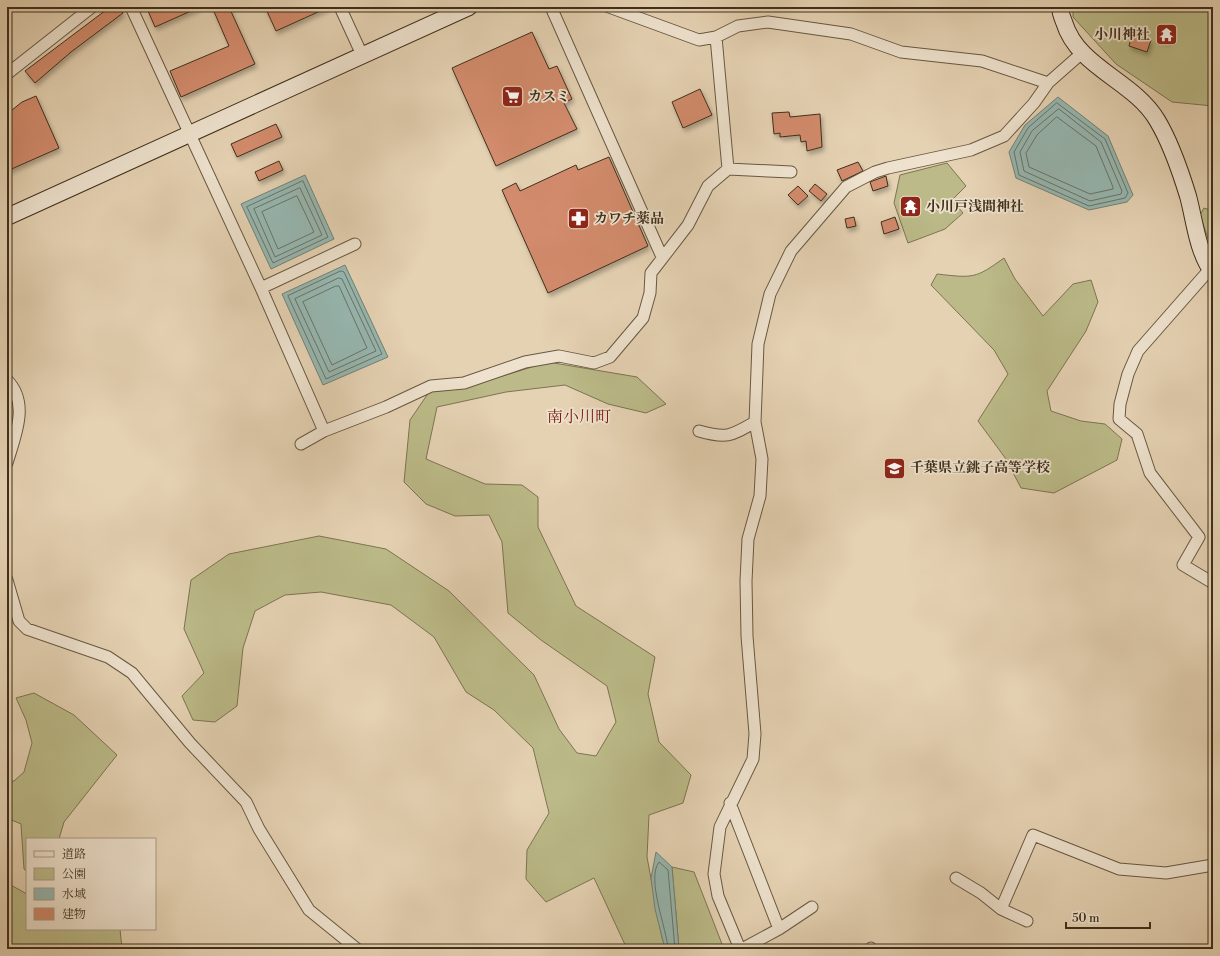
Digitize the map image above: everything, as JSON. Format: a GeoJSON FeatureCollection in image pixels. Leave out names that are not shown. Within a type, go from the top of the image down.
{"type":"FeatureCollection","features":[{"type":"Feature","properties":{"kind":"street"},"geometry":{"type":"LineString","coordinates":[[7,74],[92,7]]}},
{"type":"Feature","properties":{"kind":"street"},"geometry":{"type":"LineString","coordinates":[[131,7],[191,135],[324,431]]}},
{"type":"Feature","properties":{"kind":"street"},"geometry":{"type":"LineString","coordinates":[[340,7],[363,57]]}},
{"type":"Feature","properties":{"kind":"street"},"geometry":{"type":"LineString","coordinates":[[7,217],[363,57],[469,7]]}},
{"type":"Feature","properties":{"kind":"street"},"geometry":{"type":"LineString","coordinates":[[551,7],[662,257]]}},
{"type":"Feature","properties":{"kind":"street"},"geometry":{"type":"LineString","coordinates":[[609,7],[699,40],[716,36],[738,26],[754,22],[768,22],[851,34],[901,52],[982,61],[1048,83]]}},
{"type":"Feature","properties":{"kind":"street"},"geometry":{"type":"LineString","coordinates":[[1060,7],[1067,31],[1082,53],[1130,91],[1156,118],[1170,144],[1188,195],[1203,258],[1212,271],[1138,351],[1128,374],[1120,404],[1119,418],[1137,434],[1150,473],[1199,536],[1183,565],[1213,583]]}},
{"type":"Feature","properties":{"kind":"street"},"geometry":{"type":"LineString","coordinates":[[716,36],[728,169]]}},
{"type":"Feature","properties":{"kind":"street"},"geometry":{"type":"LineString","coordinates":[[812,907],[779,929],[741,949],[718,896],[714,874],[720,827],[752,759],[755,734],[747,636],[746,581],[748,540],[760,489],[762,459],[755,422],[758,344],[770,294],[791,251],[846,187],[875,172],[971,150],[1004,136],[1034,103],[1048,83],[1082,53]]}},
{"type":"Feature","properties":{"kind":"street"},"geometry":{"type":"LineString","coordinates":[[301,444],[324,431],[386,407],[431,386],[464,383],[525,362],[559,356],[594,363],[610,357],[643,318],[650,293],[651,273],[688,225],[708,186],[728,169],[791,172]]}},
{"type":"Feature","properties":{"kind":"street"},"geometry":{"type":"LineString","coordinates":[[260,288],[354,244]]}},
{"type":"Feature","properties":{"kind":"street"},"geometry":{"type":"LineString","coordinates":[[7,380],[12,385],[20,405],[17,432],[7,463]]}},
{"type":"Feature","properties":{"kind":"street"},"geometry":{"type":"LineString","coordinates":[[700,431],[719,436],[735,433],[755,422]]}},
{"type":"Feature","properties":{"kind":"street"},"geometry":{"type":"LineString","coordinates":[[7,580],[19,621],[27,629],[108,657],[132,673],[190,744],[246,802],[259,829],[309,910],[357,949]]}},
{"type":"Feature","properties":{"kind":"street"},"geometry":{"type":"LineString","coordinates":[[730,803],[779,929]]}},
{"type":"Feature","properties":{"kind":"street"},"geometry":{"type":"LineString","coordinates":[[1001,909],[1033,835],[1119,868],[1166,873],[1213,865]]}},
{"type":"Feature","properties":{"kind":"street"},"geometry":{"type":"LineString","coordinates":[[956,878],[981,893],[1001,909],[1027,920]]}},
{"type":"Feature","properties":{"kind":"green space"},"geometry":{"type":"Polygon","coordinates":[[[1073,7],[1213,7],[1213,106],[1172,102],[1116,64],[1073,17],[1073,7]]]}},
{"type":"Feature","properties":{"kind":"green space"},"geometry":{"type":"Polygon","coordinates":[[[947,163],[966,186],[952,200],[963,213],[945,229],[908,243],[894,203],[900,175],[947,163]]]}},
{"type":"Feature","properties":{"kind":"green space"},"geometry":{"type":"Polygon","coordinates":[[[1204,208],[1210,210],[1213,216],[1213,253],[1200,215],[1204,208]]]}},
{"type":"Feature","properties":{"kind":"green space"},"geometry":{"type":"Polygon","coordinates":[[[1004,258],[1015,279],[1043,316],[1073,284],[1091,280],[1098,302],[1086,331],[1047,391],[1051,411],[1081,421],[1105,424],[1122,439],[1117,460],[1054,493],[1021,488],[1006,459],[978,421],[1008,374],[994,350],[931,285],[937,274],[959,276],[973,275],[986,270],[1004,258]]]}},
{"type":"Feature","properties":{"kind":"green space"},"geometry":{"type":"Polygon","coordinates":[[[548,362],[637,377],[666,404],[646,413],[608,404],[565,385],[506,392],[437,407],[426,459],[485,484],[522,485],[538,497],[538,527],[576,606],[655,657],[648,694],[659,742],[691,775],[683,803],[649,815],[647,857],[662,938],[666,949],[627,949],[594,878],[546,902],[526,879],[527,850],[549,813],[533,748],[494,710],[466,692],[434,637],[391,605],[321,592],[285,595],[255,611],[243,648],[237,706],[215,722],[193,720],[182,696],[204,673],[184,629],[191,580],[229,554],[319,536],[386,549],[449,591],[534,675],[559,729],[577,753],[596,756],[616,722],[607,686],[541,640],[508,613],[502,542],[489,515],[455,516],[426,504],[404,482],[410,420],[429,392],[464,388],[548,362]]]}},
{"type":"Feature","properties":{"kind":"green space"},"geometry":{"type":"Polygon","coordinates":[[[34,693],[74,715],[117,755],[64,822],[59,838],[26,838],[26,871],[24,869],[21,824],[7,818],[7,781],[14,781],[24,772],[32,743],[26,720],[16,698],[34,693]]]}},
{"type":"Feature","properties":{"kind":"green space"},"geometry":{"type":"Polygon","coordinates":[[[672,867],[694,872],[722,944],[721,949],[679,949],[672,867]]]}},
{"type":"Feature","properties":{"kind":"green space"},"geometry":{"type":"Polygon","coordinates":[[[7,883],[26,893],[26,930],[120,930],[122,949],[7,949],[7,883]]]}},
{"type":"Feature","properties":{"kind":"water"},"geometry":{"type":"Polygon","coordinates":[[[1058,97],[1108,136],[1133,195],[1127,202],[1089,210],[1016,178],[1009,152],[1025,125],[1058,97]]]}},
{"type":"Feature","properties":{"kind":"water"},"geometry":{"type":"Polygon","coordinates":[[[305,175],[334,239],[271,269],[241,204],[305,175]]]}},
{"type":"Feature","properties":{"kind":"water"},"geometry":{"type":"Polygon","coordinates":[[[345,265],[388,357],[323,385],[282,294],[345,265]]]}},
{"type":"Feature","properties":{"kind":"water"},"geometry":{"type":"Polygon","coordinates":[[[656,852],[672,867],[679,949],[665,949],[655,909],[651,878],[656,852]]]}},
{"type":"Feature","properties":{"kind":"building"},"geometry":{"type":"Polygon","coordinates":[[[110,7],[119,7],[123,13],[71,52],[35,83],[25,71],[110,7]]]}},
{"type":"Feature","properties":{"kind":"building"},"geometry":{"type":"Polygon","coordinates":[[[157,7],[200,7],[155,27],[148,11],[157,7]]]}},
{"type":"Feature","properties":{"kind":"building"},"geometry":{"type":"Polygon","coordinates":[[[212,7],[229,7],[255,64],[181,97],[170,71],[229,46],[212,7]]]}},
{"type":"Feature","properties":{"kind":"building"},"geometry":{"type":"Polygon","coordinates":[[[265,7],[329,7],[276,31],[265,7]]]}},
{"type":"Feature","properties":{"kind":"building"},"geometry":{"type":"Polygon","coordinates":[[[1162,27],[1171,30],[1168,42],[1158,39],[1162,27]]]}},
{"type":"Feature","properties":{"kind":"building"},"geometry":{"type":"Polygon","coordinates":[[[532,32],[549,69],[557,66],[572,99],[564,103],[577,129],[496,166],[452,68],[532,32]]]}},
{"type":"Feature","properties":{"kind":"building"},"geometry":{"type":"Polygon","coordinates":[[[1132,35],[1151,40],[1147,52],[1129,46],[1132,35]]]}},
{"type":"Feature","properties":{"kind":"building"},"geometry":{"type":"Polygon","coordinates":[[[700,89],[712,115],[683,128],[672,102],[700,89]]]}},
{"type":"Feature","properties":{"kind":"building"},"geometry":{"type":"Polygon","coordinates":[[[36,96],[59,148],[7,171],[7,114],[22,102],[36,96]]]}},
{"type":"Feature","properties":{"kind":"building"},"geometry":{"type":"Polygon","coordinates":[[[789,112],[790,117],[820,114],[822,147],[807,151],[806,141],[801,142],[800,135],[780,137],[780,133],[774,134],[772,113],[789,112]]]}},
{"type":"Feature","properties":{"kind":"building"},"geometry":{"type":"Polygon","coordinates":[[[276,124],[282,137],[237,157],[231,144],[276,124]]]}},
{"type":"Feature","properties":{"kind":"building"},"geometry":{"type":"Polygon","coordinates":[[[609,157],[648,246],[548,293],[502,190],[516,183],[520,191],[576,165],[578,170],[609,157]]]}},
{"type":"Feature","properties":{"kind":"building"},"geometry":{"type":"Polygon","coordinates":[[[279,161],[283,170],[259,181],[255,172],[279,161]]]}},
{"type":"Feature","properties":{"kind":"building"},"geometry":{"type":"Polygon","coordinates":[[[858,162],[863,171],[842,181],[837,170],[858,162]]]}},
{"type":"Feature","properties":{"kind":"building"},"geometry":{"type":"Polygon","coordinates":[[[886,176],[888,186],[873,191],[870,182],[886,176]]]}},
{"type":"Feature","properties":{"kind":"building"},"geometry":{"type":"Polygon","coordinates":[[[815,184],[827,194],[821,201],[809,191],[815,184]]]}},
{"type":"Feature","properties":{"kind":"building"},"geometry":{"type":"Polygon","coordinates":[[[798,186],[808,196],[798,205],[788,195],[798,186]]]}},
{"type":"Feature","properties":{"kind":"building"},"geometry":{"type":"Polygon","coordinates":[[[854,217],[856,226],[847,228],[845,219],[854,217]]]}},
{"type":"Feature","properties":{"kind":"building"},"geometry":{"type":"Polygon","coordinates":[[[895,217],[899,229],[884,234],[881,222],[895,217]]]}},
{"type":"Feature","properties":{"kind":"place","name":"小川神社"},"geometry":{"type":"Point","coordinates":[1166,35]}},
{"type":"Feature","properties":{"kind":"place","name":"カスミ"},"geometry":{"type":"Point","coordinates":[512,97]}},
{"type":"Feature","properties":{"kind":"place","name":"小川戸浅間神社"},"geometry":{"type":"Point","coordinates":[911,207]}},
{"type":"Feature","properties":{"kind":"place","name":"カワチ薬品"},"geometry":{"type":"Point","coordinates":[578,219]}},
{"type":"Feature","properties":{"kind":"place","name":"千葉県立銚子高等学校"},"geometry":{"type":"Point","coordinates":[894,468]}},
{"type":"Feature","properties":{"kind":"district","name":"南小川町"},"geometry":{"type":"Point","coordinates":[579,417]}}]}
